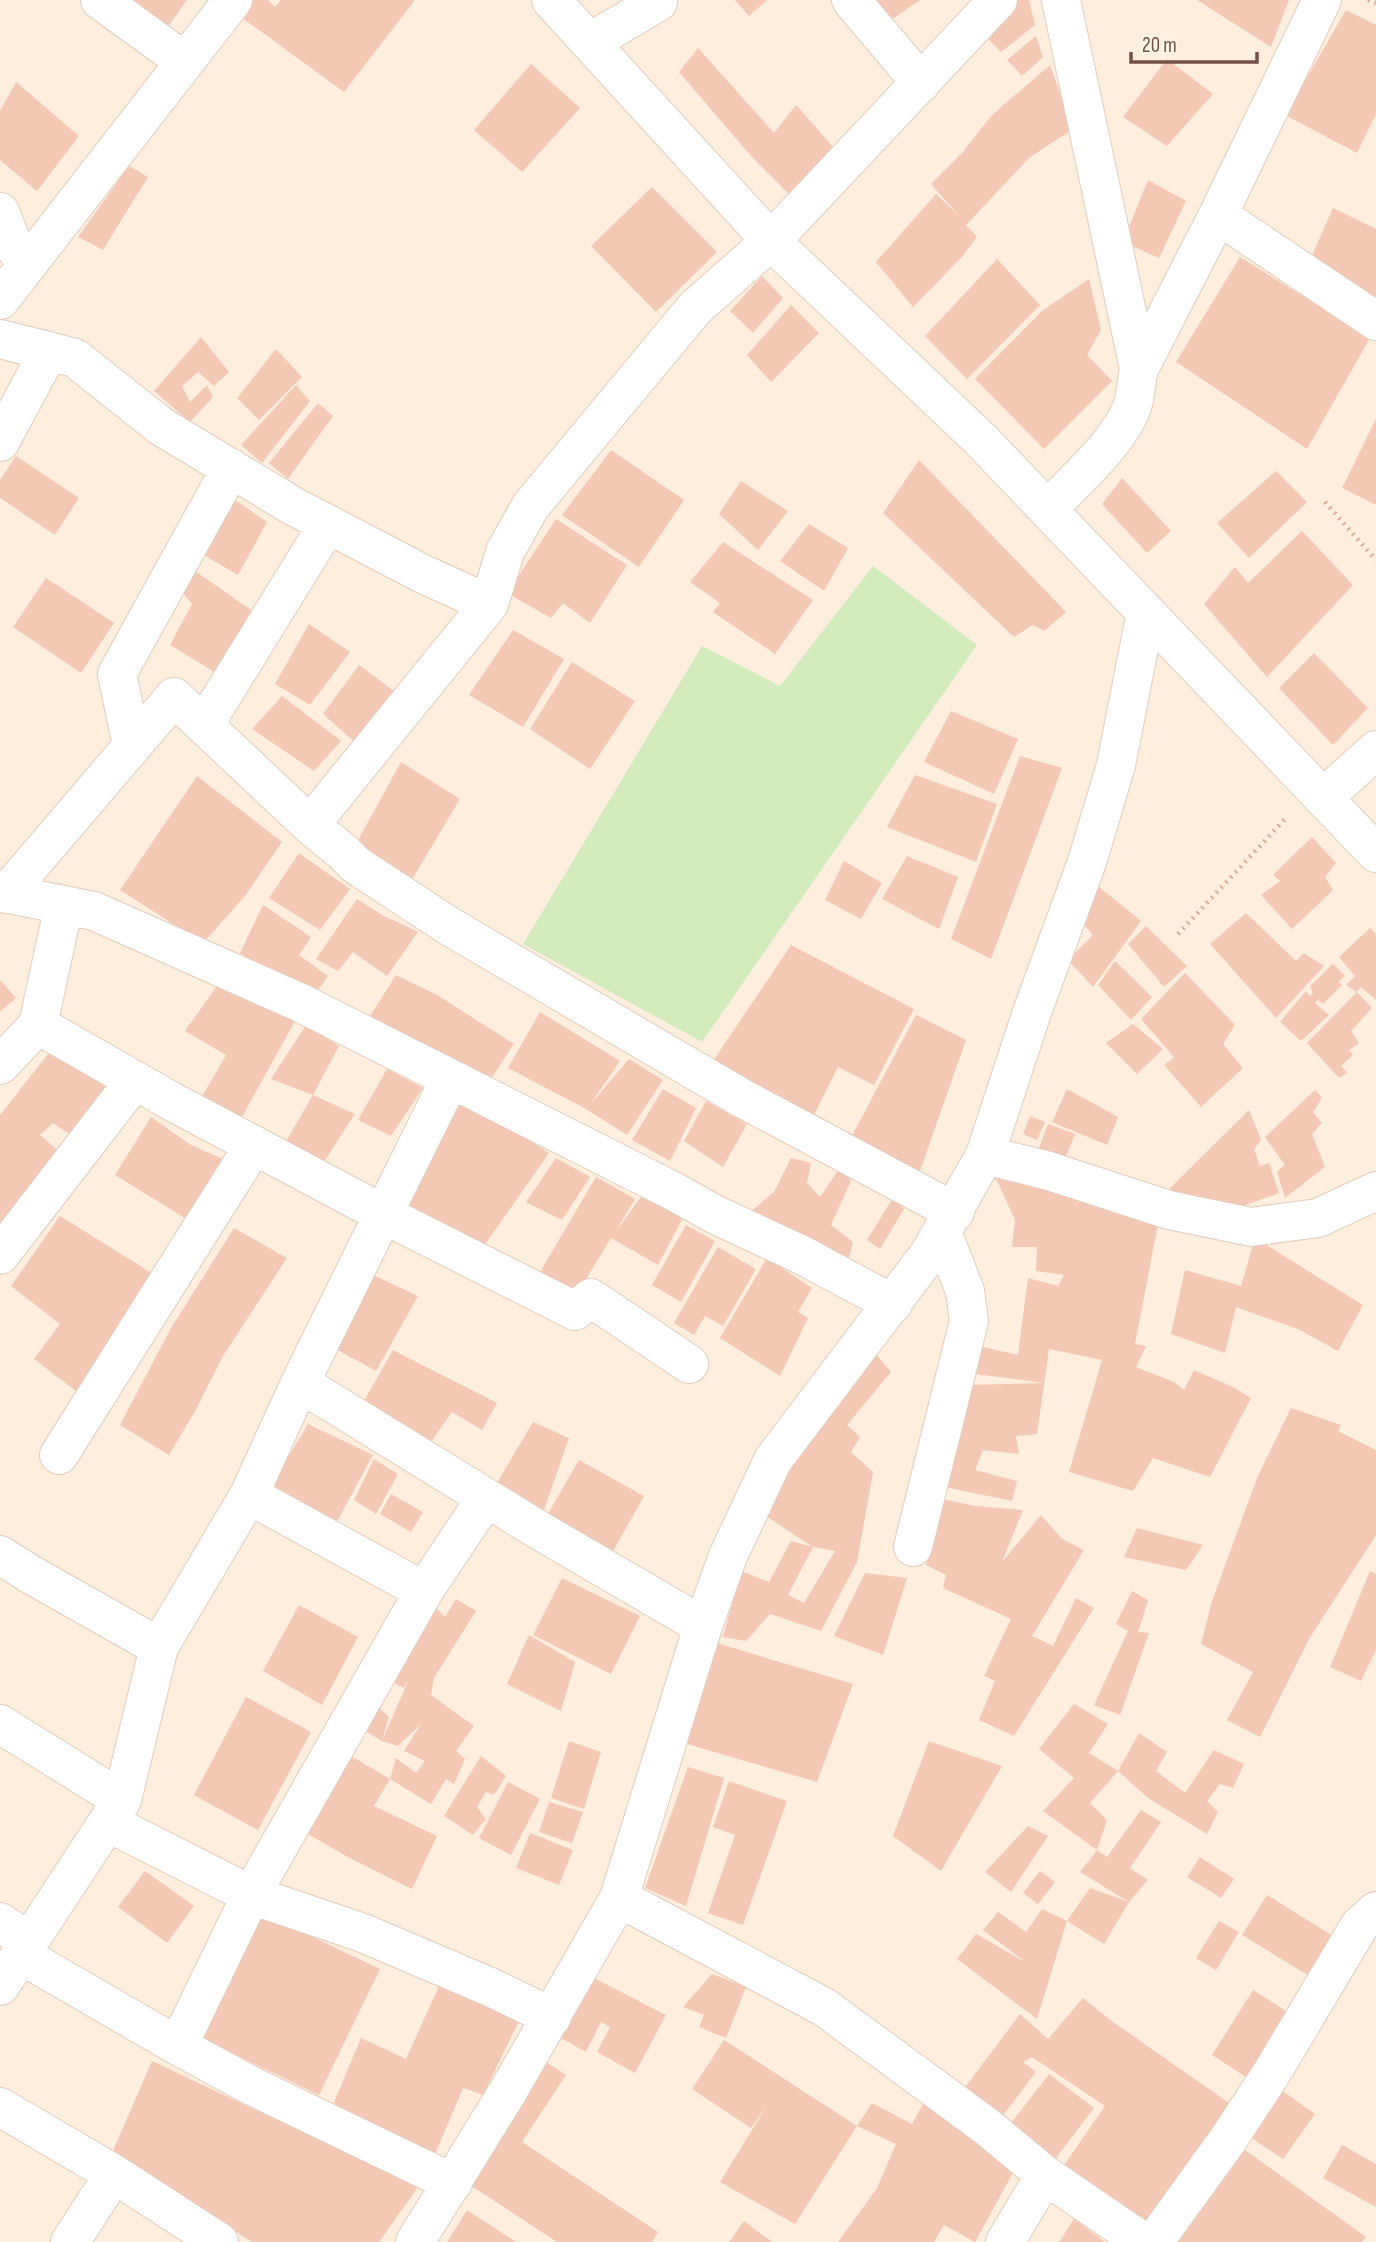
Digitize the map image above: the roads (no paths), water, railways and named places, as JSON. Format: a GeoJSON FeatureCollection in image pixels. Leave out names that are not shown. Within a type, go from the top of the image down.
{"type":"FeatureCollection","features":[{"type":"Feature","properties":{"kind":"street"},"geometry":{"type":"LineString","coordinates":[[100,0],[184,61]]}},
{"type":"Feature","properties":{"kind":"street"},"geometry":{"type":"LineString","coordinates":[[0,300],[233,0]]}},
{"type":"Feature","properties":{"kind":"street"},"geometry":{"type":"LineString","coordinates":[[551,0],[771,241],[981,440],[1376,853]]}},
{"type":"Feature","properties":{"kind":"street"},"geometry":{"type":"LineString","coordinates":[[590,42],[658,2],[657,0]]}},
{"type":"Feature","properties":{"kind":"street"},"geometry":{"type":"LineString","coordinates":[[851,0],[921,83]]}},
{"type":"Feature","properties":{"kind":"street"},"geometry":{"type":"LineString","coordinates":[[310,825],[489,604],[505,552],[530,507],[695,308],[771,241],[998,0]]}},
{"type":"Feature","properties":{"kind":"street"},"geometry":{"type":"LineString","coordinates":[[1061,0],[1139,369]]}},
{"type":"Feature","properties":{"kind":"street"},"geometry":{"type":"LineString","coordinates":[[1048,509],[1105,448],[1132,407],[1139,369],[1218,215],[1322,0]]}},
{"type":"Feature","properties":{"kind":"street"},"geometry":{"type":"LineString","coordinates":[[0,212],[13,245],[27,264]]}},
{"type":"Feature","properties":{"kind":"street"},"geometry":{"type":"LineString","coordinates":[[1218,215],[1376,321]]}},
{"type":"Feature","properties":{"kind":"street"},"geometry":{"type":"LineString","coordinates":[[0,339],[75,358],[162,427],[293,506],[424,574],[489,604]]}},
{"type":"Feature","properties":{"kind":"street"},"geometry":{"type":"LineString","coordinates":[[0,442],[49,351]]}},
{"type":"Feature","properties":{"kind":"street"},"geometry":{"type":"LineString","coordinates":[[132,745],[117,674],[231,468]]}},
{"type":"Feature","properties":{"kind":"street"},"geometry":{"type":"LineString","coordinates":[[204,725],[328,524]]}},
{"type":"Feature","properties":{"kind":"street"},"geometry":{"type":"LineString","coordinates":[[415,2242],[552,2017],[619,1898],[703,1626],[728,1556],[773,1460],[893,1304],[949,1222],[985,1155],[1032,1012],[1087,862],[1116,765],[1146,612]]}},
{"type":"Feature","properties":{"kind":"street"},"geometry":{"type":"LineString","coordinates":[[893,1304],[802,1255],[716,1215],[301,1003],[94,911],[3,893],[174,697],[356,865],[449,926],[949,1222],[965,1291],[968,1321],[913,1547]]}},
{"type":"Feature","properties":{"kind":"street"},"geometry":{"type":"LineString","coordinates":[[1323,798],[1376,750]]}},
{"type":"Feature","properties":{"kind":"street"},"geometry":{"type":"LineString","coordinates":[[0,1066],[38,1025],[64,905]]}},
{"type":"Feature","properties":{"kind":"street"},"geometry":{"type":"LineString","coordinates":[[38,1025],[383,1214],[575,1311],[591,1298],[689,1364]]}},
{"type":"Feature","properties":{"kind":"street"},"geometry":{"type":"LineString","coordinates":[[450,1079],[300,1383],[249,1495],[159,1647],[115,1811],[13,1951],[178,2046],[267,2093],[453,2183]]}},
{"type":"Feature","properties":{"kind":"street"},"geometry":{"type":"LineString","coordinates":[[0,1255],[135,1080]]}},
{"type":"Feature","properties":{"kind":"street"},"geometry":{"type":"LineString","coordinates":[[59,1455],[254,1144]]}},
{"type":"Feature","properties":{"kind":"street"},"geometry":{"type":"LineString","coordinates":[[985,1155],[1049,1171],[1169,1210],[1251,1227],[1318,1218],[1376,1191]]}},
{"type":"Feature","properties":{"kind":"street"},"geometry":{"type":"LineString","coordinates":[[300,1383],[486,1498],[703,1626]]}},
{"type":"Feature","properties":{"kind":"street"},"geometry":{"type":"LineString","coordinates":[[249,1495],[424,1591]]}},
{"type":"Feature","properties":{"kind":"street"},"geometry":{"type":"LineString","coordinates":[[178,2046],[251,1895],[424,1591],[486,1498]]}},
{"type":"Feature","properties":{"kind":"street"},"geometry":{"type":"LineString","coordinates":[[0,1555],[159,1647]]}},
{"type":"Feature","properties":{"kind":"street"},"geometry":{"type":"LineString","coordinates":[[0,1724],[115,1811],[251,1895],[363,1933],[491,1987],[552,2017]]}},
{"type":"Feature","properties":{"kind":"street"},"geometry":{"type":"LineString","coordinates":[[619,1898],[824,2007],[986,2126],[1045,2175],[1143,2242]]}},
{"type":"Feature","properties":{"kind":"street"},"geometry":{"type":"LineString","coordinates":[[1154,2242],[1227,2141],[1271,2074],[1360,1925],[1376,1912]]}},
{"type":"Feature","properties":{"kind":"street"},"geometry":{"type":"LineString","coordinates":[[4,2119],[114,2174],[219,2242]]}},
{"type":"Feature","properties":{"kind":"street"},"geometry":{"type":"LineString","coordinates":[[70,2242],[114,2174]]}},
{"type":"Feature","properties":{"kind":"street"},"geometry":{"type":"LineString","coordinates":[[1005,2242],[1045,2175]]}}]}
